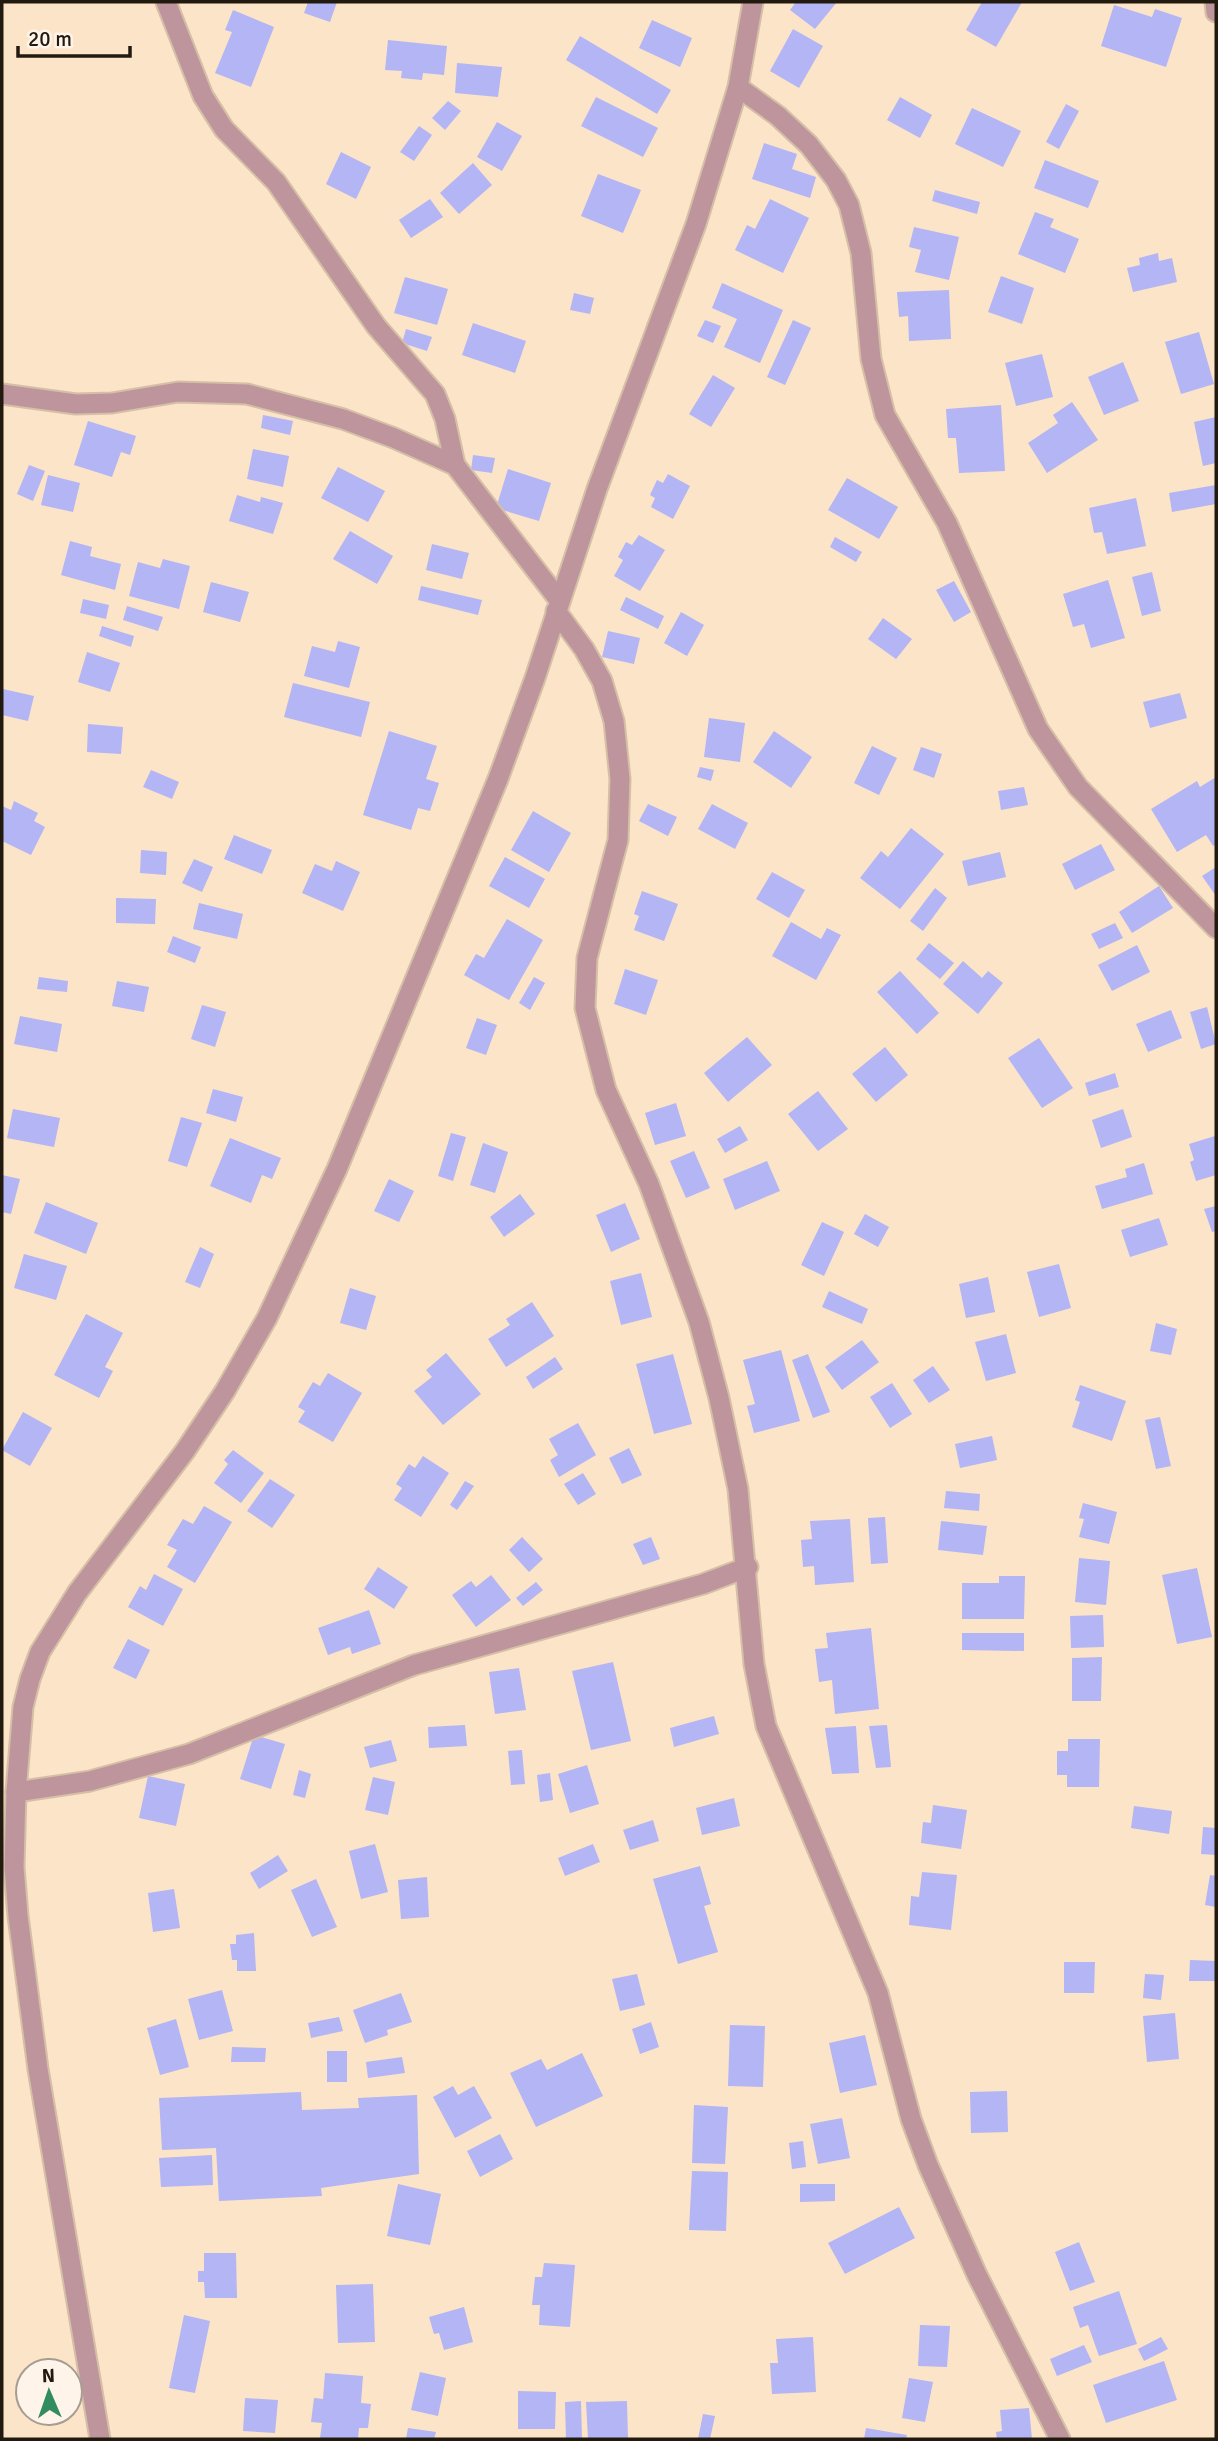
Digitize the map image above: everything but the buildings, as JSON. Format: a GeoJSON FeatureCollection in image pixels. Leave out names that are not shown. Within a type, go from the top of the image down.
{"type":"FeatureCollection","features":[{"type":"Feature","properties":{"kind":"street"},"geometry":{"type":"LineString","coordinates":[[166,2],[204,96],[224,129],[276,182],[376,326],[435,394],[445,419],[456,465],[557,606],[602,681],[614,721],[618,750],[618,840],[593,931],[584,979],[585,1009],[606,1090],[649,1184],[699,1322],[729,1443],[748,1567],[756,1675],[766,1726],[777,1760],[845,1911],[878,1993],[911,2119],[928,2165],[1059,2439]]}},
{"type":"Feature","properties":{"kind":"street"},"geometry":{"type":"LineString","coordinates":[[100,2439],[38,2069],[8,1867],[23,1707],[40,1652],[77,1592],[185,1451],[225,1391],[267,1318],[308,1236],[498,779],[557,606],[696,225],[738,87],[753,2]]}},
{"type":"Feature","properties":{"kind":"street"},"geometry":{"type":"LineString","coordinates":[[1215,2],[1216,12]]}},
{"type":"Feature","properties":{"kind":"street"},"geometry":{"type":"LineString","coordinates":[[738,87],[778,116],[809,145],[836,180],[849,205],[861,253],[871,359],[885,415],[951,533],[1038,729],[1079,787],[1111,823],[1216,928]]}},
{"type":"Feature","properties":{"kind":"street"},"geometry":{"type":"LineString","coordinates":[[2,394],[76,404],[112,403],[188,392],[247,394],[343,419],[456,465]]}},
{"type":"Feature","properties":{"kind":"street"},"geometry":{"type":"LineString","coordinates":[[16,1792],[90,1781],[188,1754],[414,1665],[703,1584],[748,1567]]}}]}
